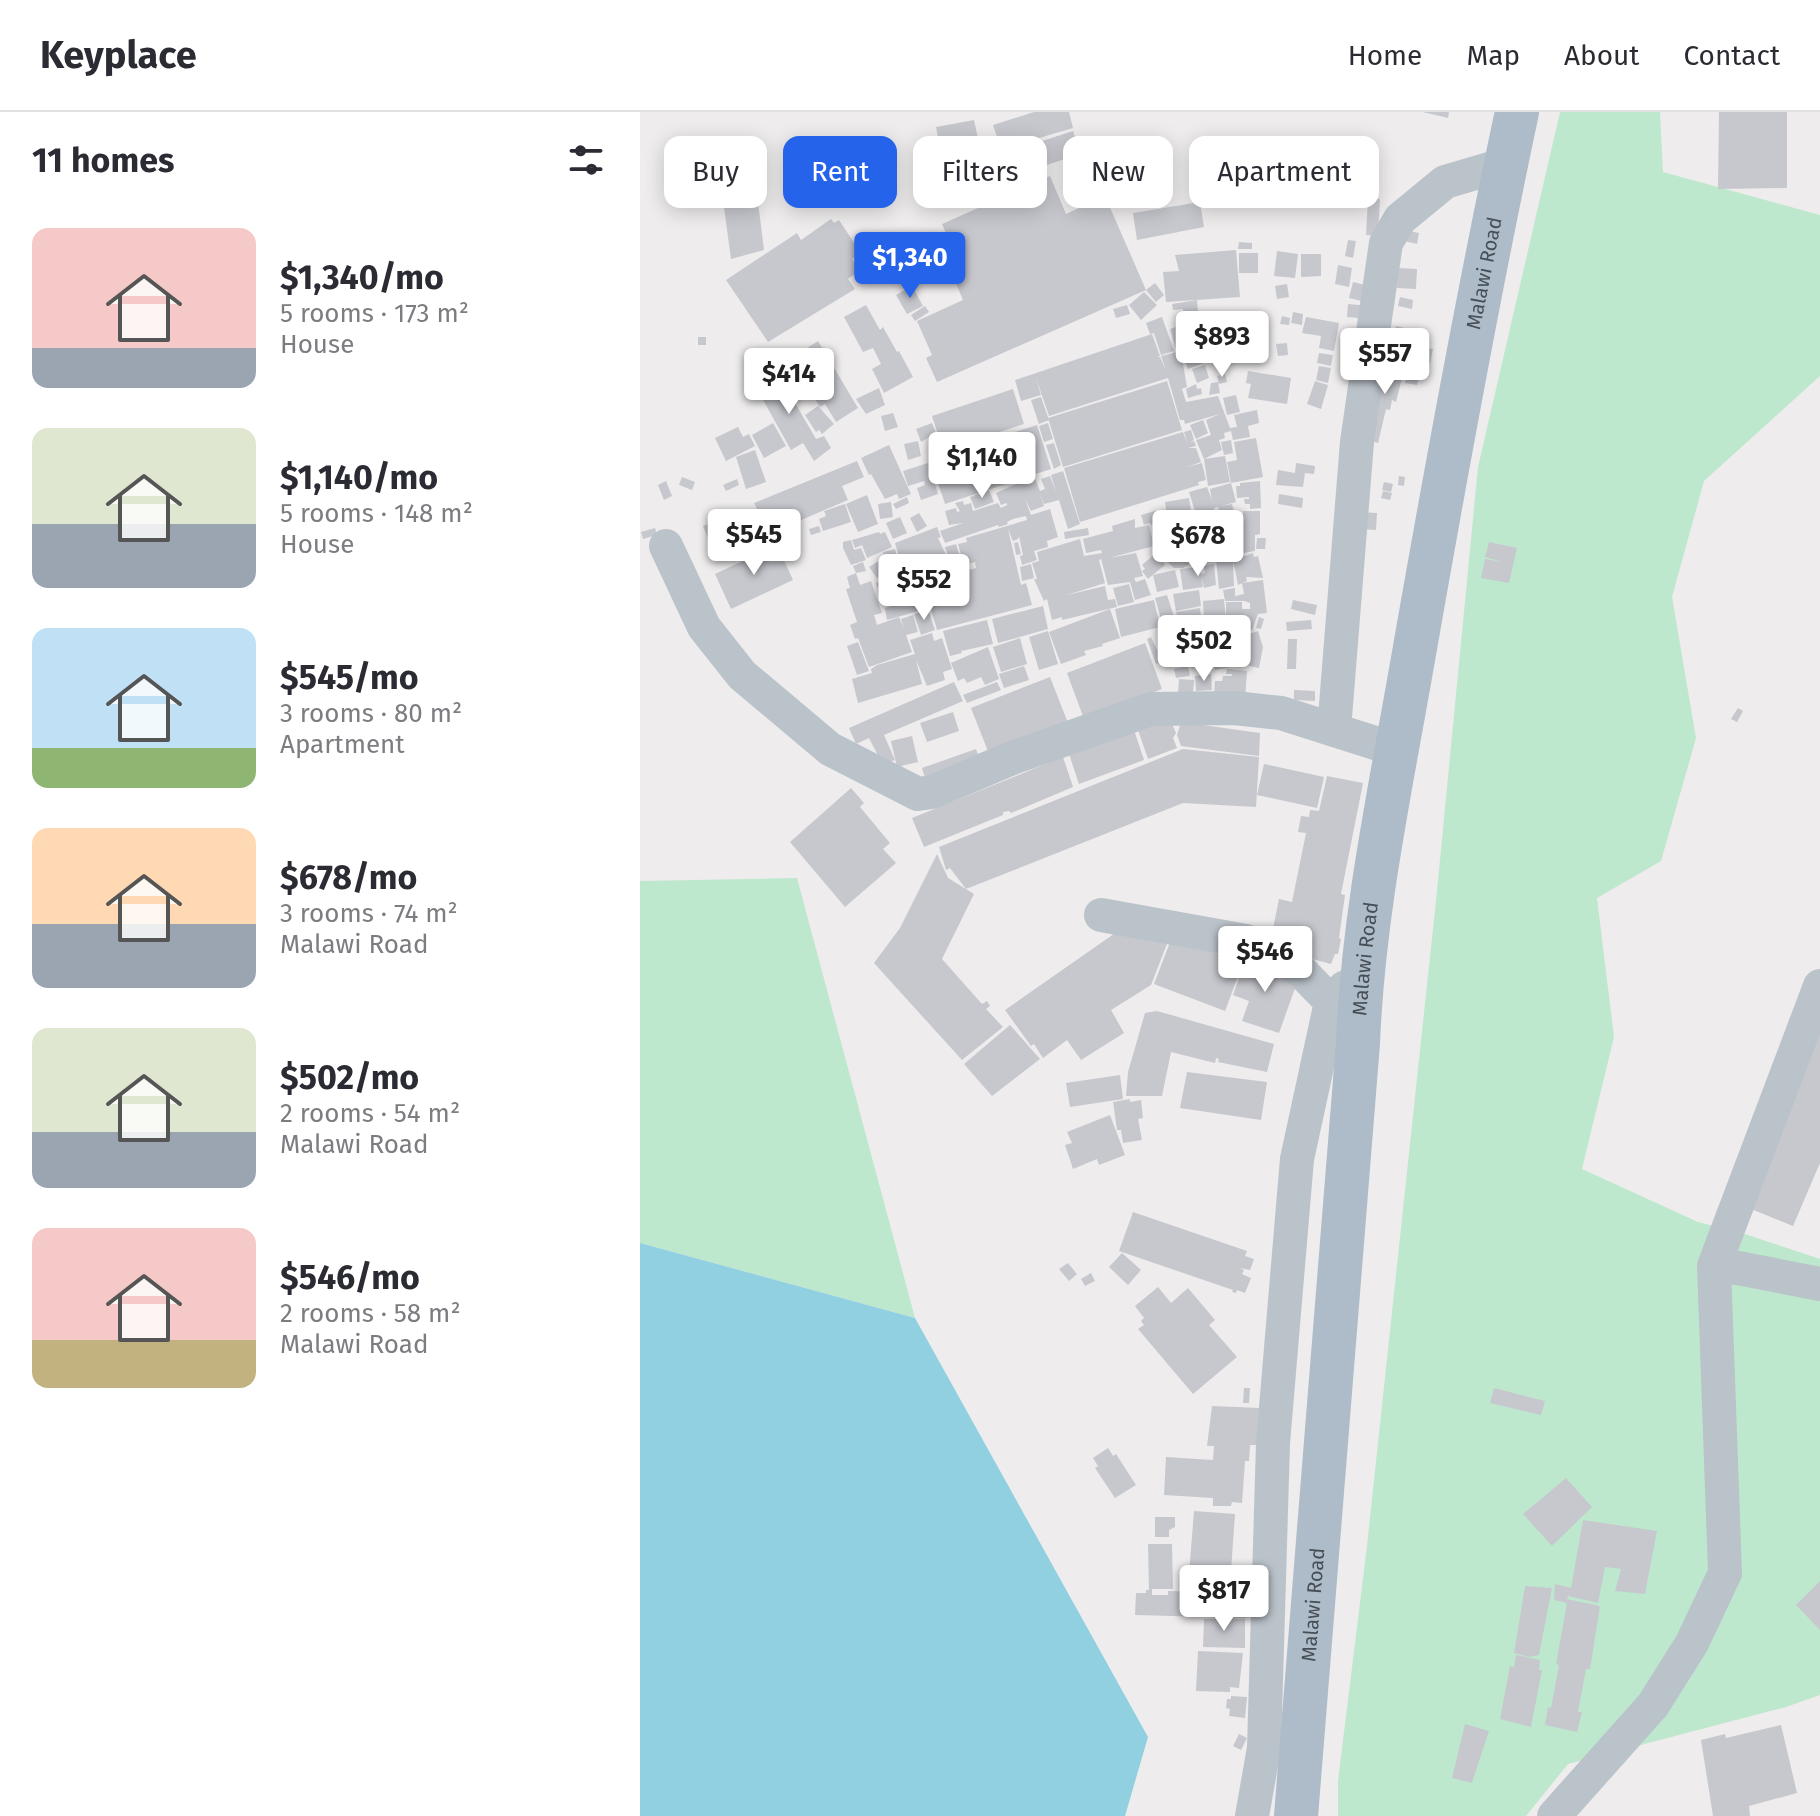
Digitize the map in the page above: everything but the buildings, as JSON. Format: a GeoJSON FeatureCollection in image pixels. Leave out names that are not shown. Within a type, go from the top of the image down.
{"type":"FeatureCollection","features":[{"type":"Feature","properties":{"kind":"main road","name":"Malawi Road"},"geometry":{"type":"LineString","coordinates":[[1296,1816],[1358,1043],[1345,991],[1397,750],[1474,316],[1517,112]]}},
{"type":"Feature","properties":{"kind":"street"},"geometry":{"type":"LineString","coordinates":[[1334,730],[1357,442],[1386,243],[1400,219],[1445,182],[1506,164]]}},
{"type":"Feature","properties":{"kind":"street"},"geometry":{"type":"LineString","coordinates":[[666,546],[704,627],[742,675],[830,749],[918,794],[932,792],[1012,758],[1151,709],[1234,708],[1281,713],[1397,750]]}},
{"type":"Feature","properties":{"kind":"street"},"geometry":{"type":"LineString","coordinates":[[1101,915],[1246,941],[1345,991],[1297,1159],[1273,1443],[1264,1748],[1252,1816]]}},
{"type":"Feature","properties":{"kind":"street"},"geometry":{"type":"LineString","coordinates":[[1554,1816],[1653,1705],[1692,1643],[1725,1573],[1714,1266],[1820,986]]}},
{"type":"Feature","properties":{"kind":"street"},"geometry":{"type":"LineString","coordinates":[[1714,1266],[1820,1284]]}},
{"type":"Feature","properties":{"kind":"green space"},"geometry":{"type":"Polygon","coordinates":[[[1560,112],[1660,112],[1663,172],[1820,215],[1820,376],[1704,481],[1672,597],[1696,738],[1661,861],[1597,898],[1614,1037],[1582,1169],[1698,1222],[1820,1259],[1820,1695],[1786,1707],[1568,1764],[1526,1816],[1338,1816],[1338,1781],[1367,1546],[1437,891],[1478,467],[1560,112]]]}},
{"type":"Feature","properties":{"kind":"green space"},"geometry":{"type":"Polygon","coordinates":[[[797,878],[915,1318],[640,1243],[640,881],[797,878]]]}},
{"type":"Feature","properties":{"kind":"water"},"geometry":{"type":"Polygon","coordinates":[[[640,1243],[915,1318],[1148,1737],[1125,1816],[640,1816],[640,1243]]]}}]}
